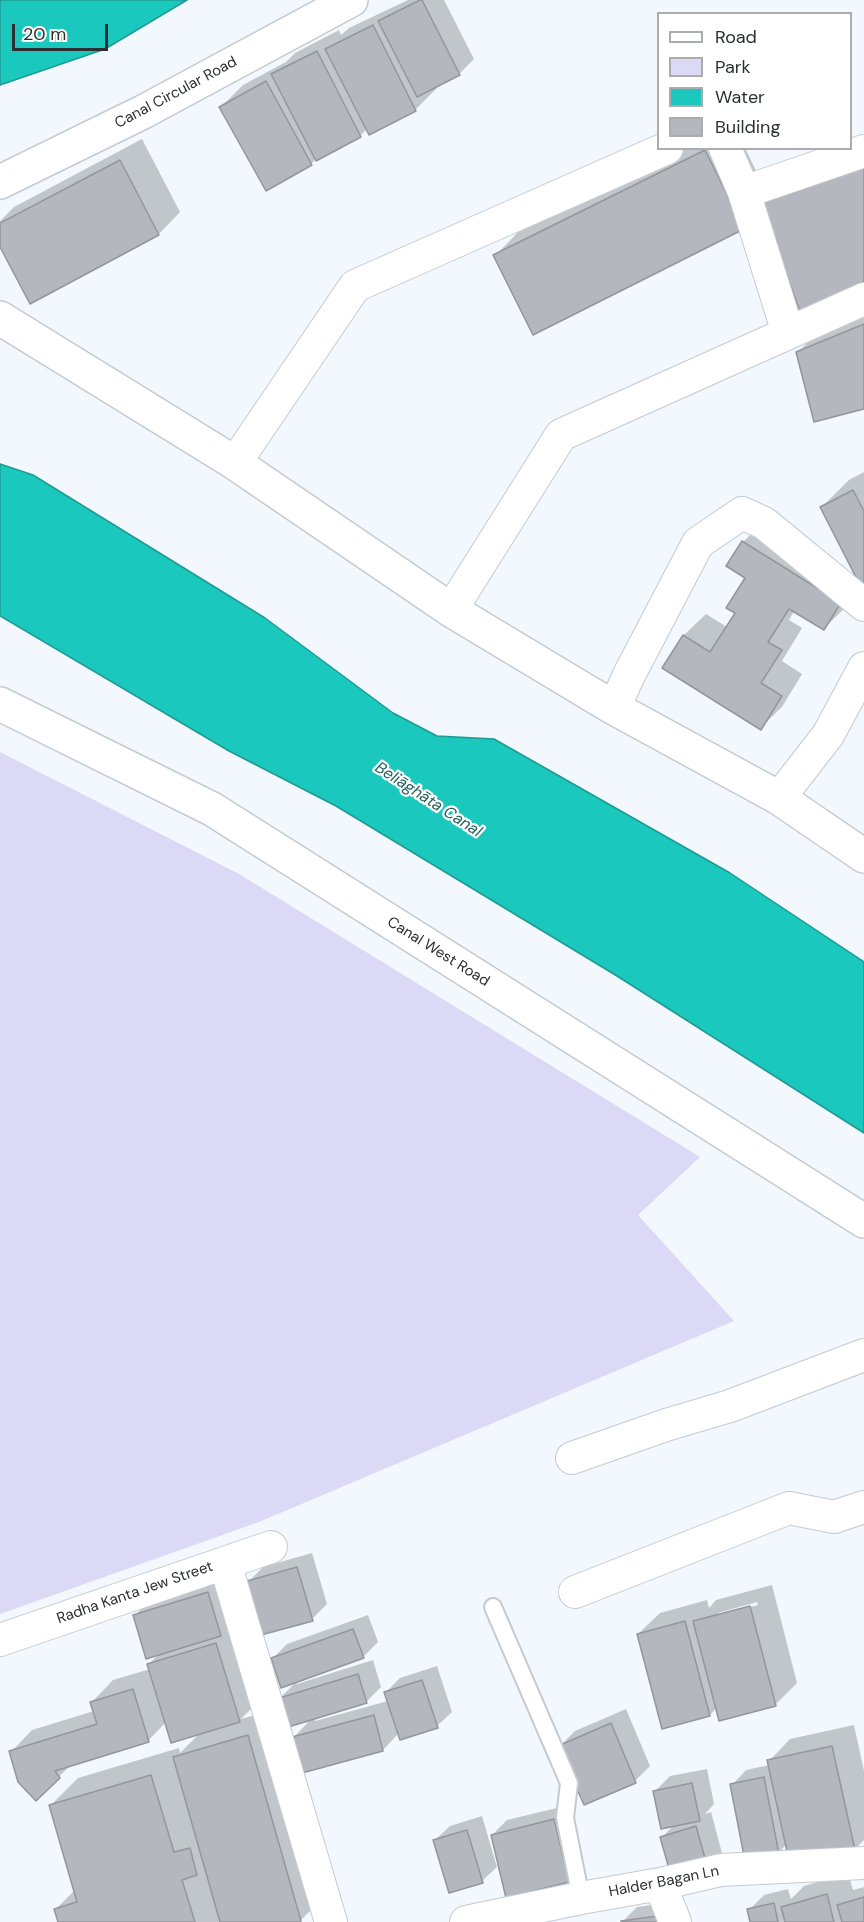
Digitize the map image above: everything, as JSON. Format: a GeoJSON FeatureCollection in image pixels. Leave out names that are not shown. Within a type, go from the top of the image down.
{"type":"FeatureCollection","features":[{"type":"Feature","properties":{"kind":"main road","name":"Canal Circular Road"},"geometry":{"type":"LineString","coordinates":[[0,182],[143,111],[351,0]]}},
{"type":"Feature","properties":{"kind":"main road"},"geometry":{"type":"LineString","coordinates":[[0,318],[235,463],[451,610],[614,708],[779,798],[864,856]]}},
{"type":"Feature","properties":{"kind":"main road","name":"Canal West Road"},"geometry":{"type":"LineString","coordinates":[[0,704],[212,809],[864,1221]]}},
{"type":"Feature","properties":{"kind":"street"},"geometry":{"type":"LineString","coordinates":[[235,463],[355,286],[662,150]]}},
{"type":"Feature","properties":{"kind":"street"},"geometry":{"type":"LineString","coordinates":[[726,150],[744,192],[788,333]]}},
{"type":"Feature","properties":{"kind":"street"},"geometry":{"type":"LineString","coordinates":[[744,192],[864,151]]}},
{"type":"Feature","properties":{"kind":"street"},"geometry":{"type":"LineString","coordinates":[[451,610],[561,435],[864,299]]}},
{"type":"Feature","properties":{"kind":"street"},"geometry":{"type":"LineString","coordinates":[[614,708],[698,543],[742,513],[764,523],[864,605]]}},
{"type":"Feature","properties":{"kind":"street"},"geometry":{"type":"LineString","coordinates":[[779,798],[828,735],[864,668]]}},
{"type":"Feature","properties":{"kind":"street"},"geometry":{"type":"LineString","coordinates":[[572,1458],[666,1425],[730,1406],[864,1355]]}},
{"type":"Feature","properties":{"kind":"street"},"geometry":{"type":"LineString","coordinates":[[575,1592],[789,1508],[834,1517],[864,1507]]}},
{"type":"Feature","properties":{"kind":"street","name":"Radha Kanta Jew Street"},"geometry":{"type":"LineString","coordinates":[[0,1640],[125,1595],[270,1547]]}},
{"type":"Feature","properties":{"kind":"street"},"geometry":{"type":"LineString","coordinates":[[225,1563],[331,1922]]}},
{"type":"Feature","properties":{"kind":"street","name":"Halder Bagan Ln"},"geometry":{"type":"LineString","coordinates":[[466,1922],[510,1918],[581,1898],[660,1884],[721,1869],[864,1863]]}},
{"type":"Feature","properties":{"kind":"street"},"geometry":{"type":"LineString","coordinates":[[660,1884],[675,1922]]}},
{"type":"Feature","properties":{"kind":"lane"},"geometry":{"type":"LineString","coordinates":[[493,1607],[569,1783],[565,1818],[581,1898]]}},
{"type":"Feature","properties":{"kind":"green space"},"geometry":{"type":"Polygon","coordinates":[[[0,752],[239,874],[700,1157],[638,1215],[734,1321],[259,1522],[0,1614],[0,752]]]}},
{"type":"Feature","properties":{"kind":"water"},"geometry":{"type":"Polygon","coordinates":[[[0,0],[187,0],[105,49],[0,85],[0,0]]]}},
{"type":"Feature","properties":{"kind":"water","name":"Beliāghāta Canal"},"geometry":{"type":"Polygon","coordinates":[[[0,464],[33,475],[265,618],[393,713],[437,736],[494,739],[730,873],[864,962],[864,1133],[617,976],[336,806],[229,751],[0,616],[0,464]]]}},
{"type":"Feature","properties":{"kind":"building"},"geometry":{"type":"Polygon","coordinates":[[[420,0],[460,75],[417,97],[378,21],[420,0]]]}},
{"type":"Feature","properties":{"kind":"building"},"geometry":{"type":"Polygon","coordinates":[[[373,25],[416,111],[369,135],[325,49],[373,25]]]}},
{"type":"Feature","properties":{"kind":"building"},"geometry":{"type":"Polygon","coordinates":[[[317,51],[361,137],[316,161],[271,74],[317,51]]]}},
{"type":"Feature","properties":{"kind":"building"},"geometry":{"type":"Polygon","coordinates":[[[266,81],[312,165],[266,191],[219,107],[266,81]]]}},
{"type":"Feature","properties":{"kind":"building"},"geometry":{"type":"Polygon","coordinates":[[[705,150],[744,229],[533,335],[493,255],[705,150]]]}},
{"type":"Feature","properties":{"kind":"building"},"geometry":{"type":"Polygon","coordinates":[[[864,159],[864,288],[801,314],[759,199],[864,159]]]}},
{"type":"Feature","properties":{"kind":"building"},"geometry":{"type":"Polygon","coordinates":[[[120,160],[159,235],[30,304],[0,247],[0,223],[120,160]]]}},
{"type":"Feature","properties":{"kind":"building"},"geometry":{"type":"Polygon","coordinates":[[[864,324],[864,409],[814,422],[796,352],[864,324]]]}},
{"type":"Feature","properties":{"kind":"building"},"geometry":{"type":"Polygon","coordinates":[[[853,490],[864,511],[864,593],[820,507],[853,490]]]}},
{"type":"Feature","properties":{"kind":"building"},"geometry":{"type":"Polygon","coordinates":[[[742,541],[841,603],[824,630],[789,609],[768,642],[782,650],[761,683],[782,696],[761,730],[662,668],[683,635],[710,652],[735,613],[726,608],[745,578],[726,566],[742,541]]]}},
{"type":"Feature","properties":{"kind":"building"},"geometry":{"type":"Polygon","coordinates":[[[297,1567],[313,1621],[261,1635],[247,1581],[297,1567]]]}},
{"type":"Feature","properties":{"kind":"building"},"geometry":{"type":"Polygon","coordinates":[[[208,1592],[221,1636],[146,1659],[133,1615],[208,1592]]]}},
{"type":"Feature","properties":{"kind":"building"},"geometry":{"type":"Polygon","coordinates":[[[750,1606],[776,1706],[719,1721],[693,1621],[750,1606]]]}},
{"type":"Feature","properties":{"kind":"building"},"geometry":{"type":"Polygon","coordinates":[[[685,1621],[710,1716],[662,1729],[637,1634],[685,1621]]]}},
{"type":"Feature","properties":{"kind":"building"},"geometry":{"type":"Polygon","coordinates":[[[353,1629],[364,1658],[281,1688],[271,1658],[353,1629]]]}},
{"type":"Feature","properties":{"kind":"building"},"geometry":{"type":"Polygon","coordinates":[[[216,1643],[240,1722],[171,1743],[147,1664],[216,1643]]]}},
{"type":"Feature","properties":{"kind":"building"},"geometry":{"type":"Polygon","coordinates":[[[358,1674],[367,1703],[285,1728],[276,1699],[358,1674]]]}},
{"type":"Feature","properties":{"kind":"building"},"geometry":{"type":"Polygon","coordinates":[[[422,1680],[438,1728],[400,1740],[384,1692],[422,1680]]]}},
{"type":"Feature","properties":{"kind":"building"},"geometry":{"type":"Polygon","coordinates":[[[133,1689],[149,1742],[55,1771],[60,1778],[36,1801],[18,1782],[9,1751],[97,1724],[90,1702],[133,1689]]]}},
{"type":"Feature","properties":{"kind":"building"},"geometry":{"type":"Polygon","coordinates":[[[374,1715],[383,1751],[302,1773],[292,1737],[374,1715]]]}},
{"type":"Feature","properties":{"kind":"building"},"geometry":{"type":"Polygon","coordinates":[[[611,1723],[636,1783],[584,1805],[558,1746],[611,1723]]]}},
{"type":"Feature","properties":{"kind":"building"},"geometry":{"type":"Polygon","coordinates":[[[248,1735],[300,1922],[220,1922],[173,1757],[248,1735]]]}},
{"type":"Feature","properties":{"kind":"building"},"geometry":{"type":"Polygon","coordinates":[[[832,1746],[855,1850],[790,1865],[767,1760],[832,1746]]]}},
{"type":"Feature","properties":{"kind":"building"},"geometry":{"type":"Polygon","coordinates":[[[151,1775],[174,1852],[190,1848],[197,1875],[182,1880],[195,1922],[58,1922],[54,1909],[77,1902],[49,1805],[151,1775]]]}},
{"type":"Feature","properties":{"kind":"building"},"geometry":{"type":"Polygon","coordinates":[[[764,1777],[779,1854],[745,1861],[730,1784],[764,1777]]]}},
{"type":"Feature","properties":{"kind":"building"},"geometry":{"type":"Polygon","coordinates":[[[692,1783],[700,1821],[661,1829],[653,1791],[692,1783]]]}},
{"type":"Feature","properties":{"kind":"building"},"geometry":{"type":"Polygon","coordinates":[[[554,1819],[569,1882],[506,1898],[491,1835],[554,1819]]]}},
{"type":"Feature","properties":{"kind":"building"},"geometry":{"type":"Polygon","coordinates":[[[696,1826],[708,1869],[672,1879],[660,1837],[696,1826]]]}},
{"type":"Feature","properties":{"kind":"building"},"geometry":{"type":"Polygon","coordinates":[[[467,1830],[483,1883],[449,1893],[433,1840],[467,1830]]]}},
{"type":"Feature","properties":{"kind":"building"},"geometry":{"type":"Polygon","coordinates":[[[827,1894],[834,1922],[785,1922],[781,1907],[827,1894]]]}},
{"type":"Feature","properties":{"kind":"building"},"geometry":{"type":"Polygon","coordinates":[[[864,1897],[864,1922],[842,1922],[837,1905],[864,1897]]]}},
{"type":"Feature","properties":{"kind":"building"},"geometry":{"type":"Polygon","coordinates":[[[774,1903],[778,1922],[750,1922],[747,1909],[774,1903]]]}},
{"type":"Feature","properties":{"kind":"building"},"geometry":{"type":"Polygon","coordinates":[[[665,1915],[666,1922],[621,1922],[621,1921],[665,1915]]]}}]}
